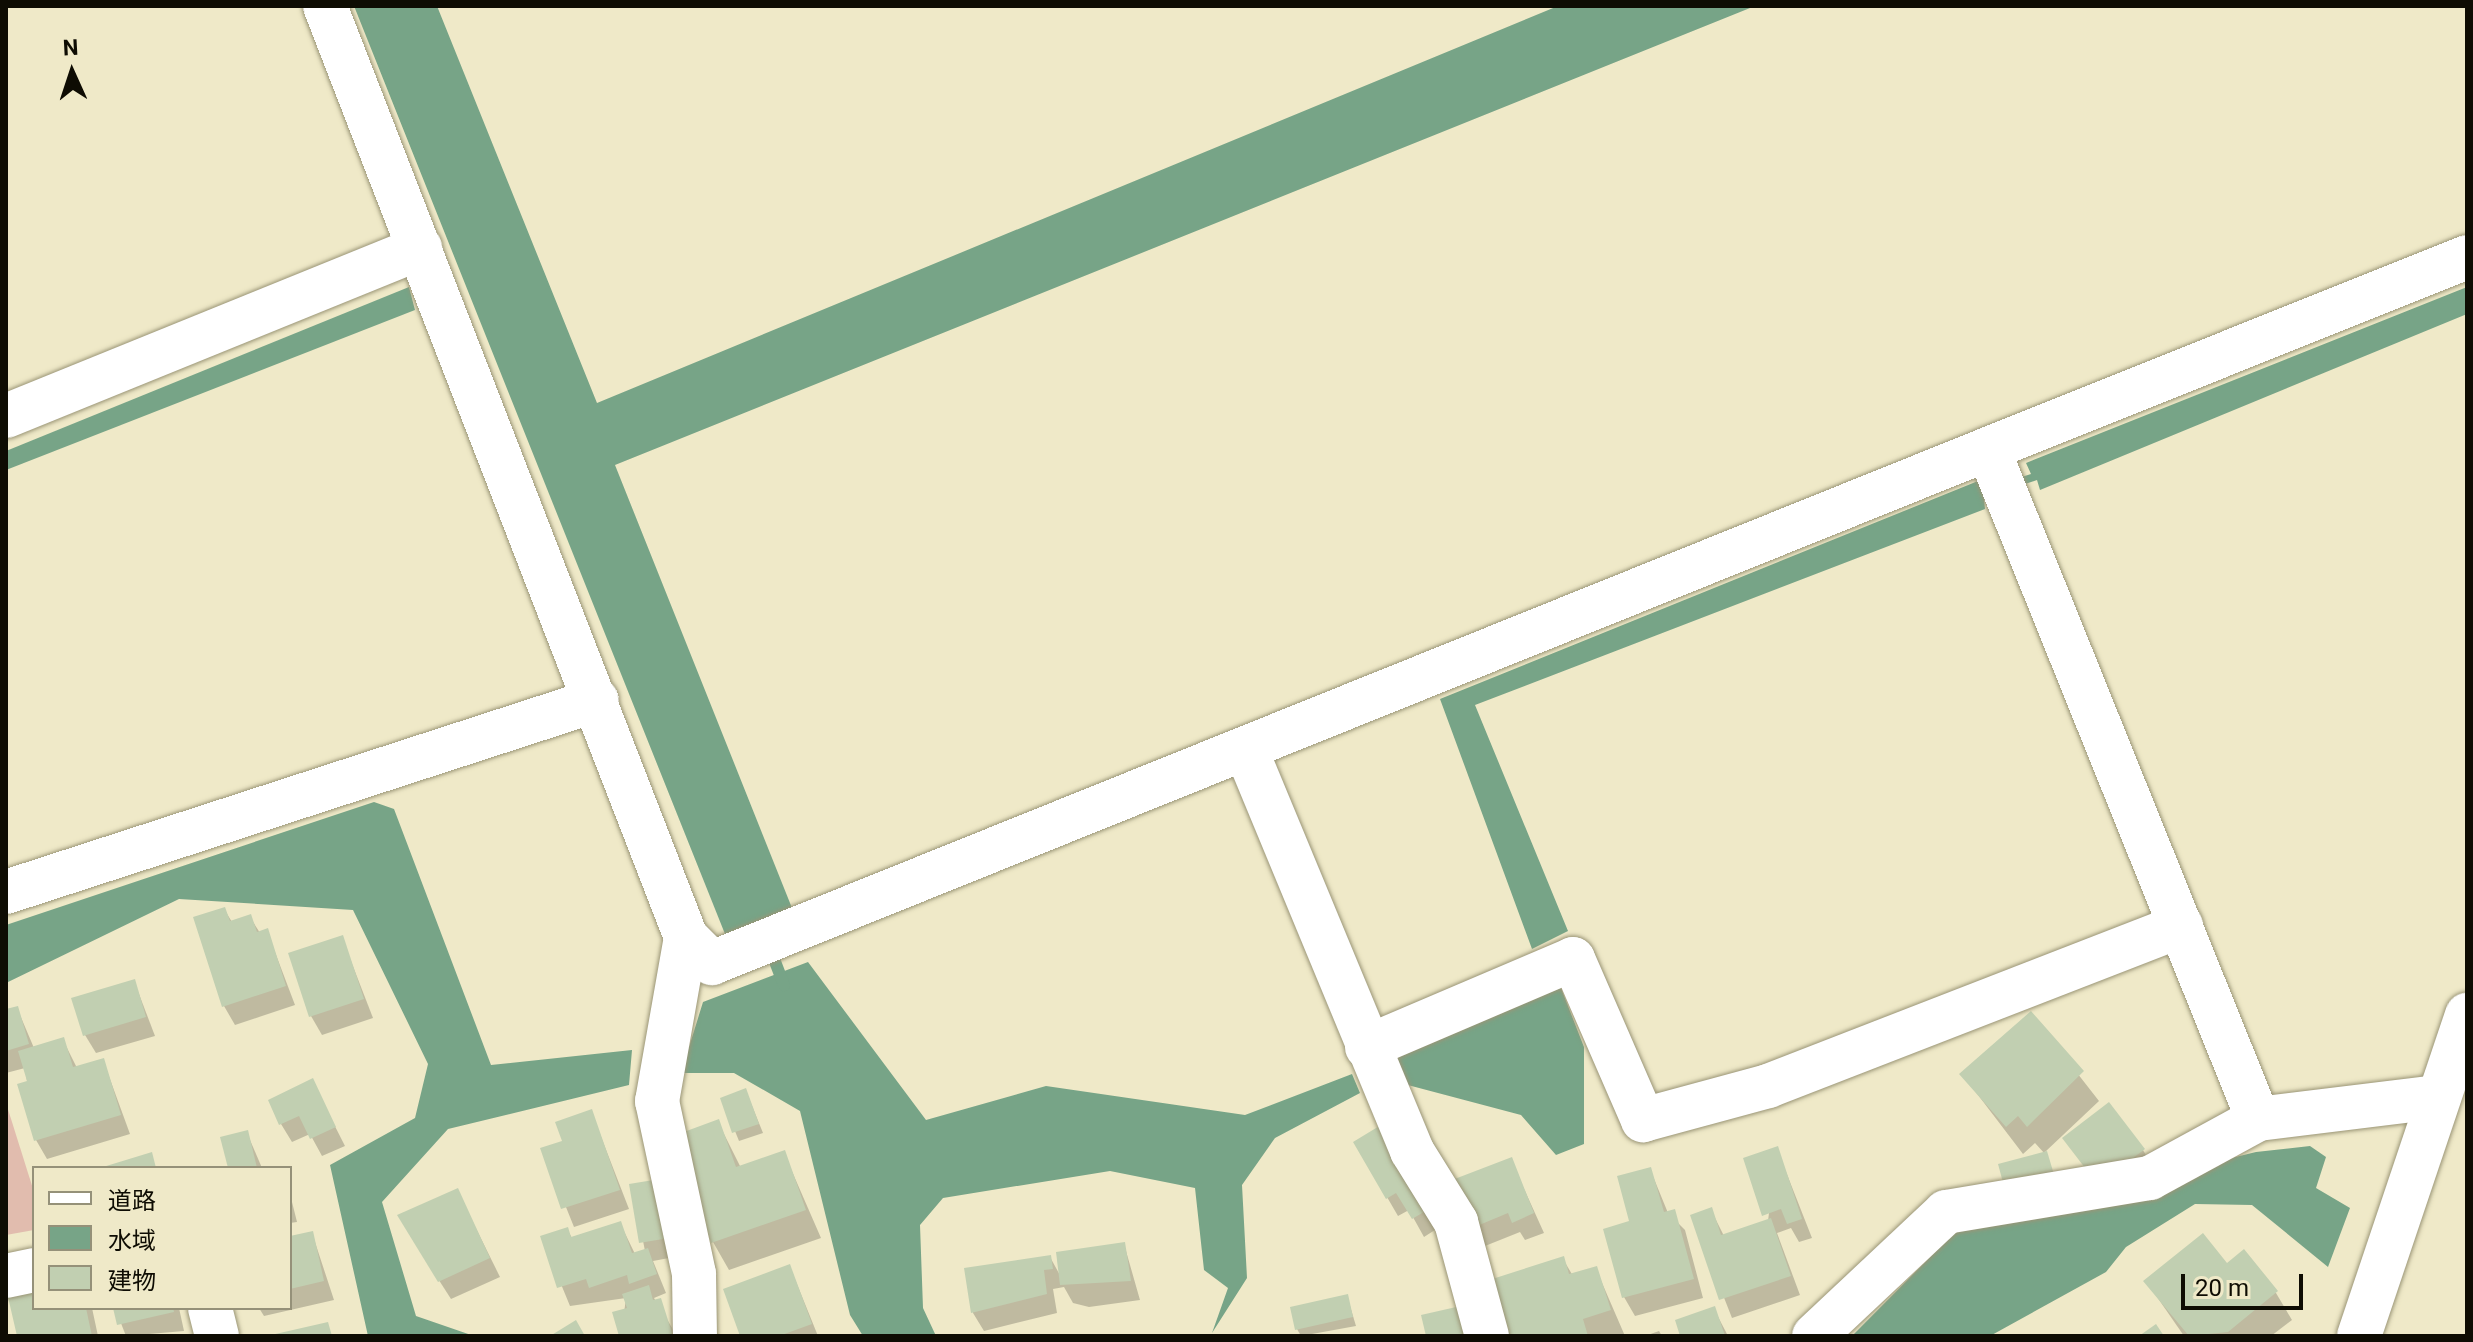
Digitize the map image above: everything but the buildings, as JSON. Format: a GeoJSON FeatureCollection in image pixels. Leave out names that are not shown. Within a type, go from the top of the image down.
{"type":"FeatureCollection","features":[{"type":"Feature","properties":{"kind":"street"},"geometry":{"type":"LineString","coordinates":[[325,6],[597,700],[686,937],[712,963],[1991,456],[2467,257]]}},
{"type":"Feature","properties":{"kind":"street"},"geometry":{"type":"LineString","coordinates":[[6,416],[420,248]]}},
{"type":"Feature","properties":{"kind":"street"},"geometry":{"type":"LineString","coordinates":[[1991,456],[2258,1119]]}},
{"type":"Feature","properties":{"kind":"street"},"geometry":{"type":"LineString","coordinates":[[6,892],[597,700]]}},
{"type":"Feature","properties":{"kind":"street"},"geometry":{"type":"LineString","coordinates":[[1246,750],[1376,1066],[1456,1222],[1487,1336]]}},
{"type":"Feature","properties":{"kind":"street"},"geometry":{"type":"LineString","coordinates":[[1376,1066],[1573,959],[1643,1120],[1768,1086],[2181,926]]}},
{"type":"Feature","properties":{"kind":"street"},"geometry":{"type":"LineString","coordinates":[[686,937],[657,1101],[694,1274],[695,1336]]}},
{"type":"Feature","properties":{"kind":"street"},"geometry":{"type":"LineString","coordinates":[[2359,1336],[2436,1097],[2467,1015]]}},
{"type":"Feature","properties":{"kind":"street"},"geometry":{"type":"LineString","coordinates":[[1814,1336],[1946,1212],[2150,1178],[2258,1119],[2436,1097]]}},
{"type":"Feature","properties":{"kind":"street"},"geometry":{"type":"LineString","coordinates":[[6,1276],[32,1270]]}},
{"type":"Feature","properties":{"kind":"street"},"geometry":{"type":"LineString","coordinates":[[210,1310],[217,1336]]}},
{"type":"Feature","properties":{"kind":"shaded area"},"geometry":{"type":"Polygon","coordinates":[[[6,1103],[32,1186],[32,1230],[6,1235],[6,1103]]]}},
{"type":"Feature","properties":{"kind":"water"},"geometry":{"type":"Polygon","coordinates":[[[354,6],[437,6],[597,403],[1558,6],[1755,6],[615,465],[792,908],[725,934],[354,6]]]}},
{"type":"Feature","properties":{"kind":"water"},"geometry":{"type":"Polygon","coordinates":[[[409,287],[415,310],[6,470],[6,451],[409,287]]]}},
{"type":"Feature","properties":{"kind":"water"},"geometry":{"type":"Polygon","coordinates":[[[2467,287],[2467,314],[2040,490],[2037,480],[1984,498],[1985,509],[1475,705],[1568,931],[1532,949],[1440,699],[1978,481],[1981,490],[2031,474],[2026,463],[2467,287]]]}},
{"type":"Feature","properties":{"kind":"water"},"geometry":{"type":"Polygon","coordinates":[[[374,802],[394,809],[491,1065],[632,1050],[629,1085],[448,1129],[382,1202],[416,1316],[474,1336],[368,1336],[330,1165],[415,1118],[428,1064],[353,910],[179,899],[6,983],[6,925],[374,802]]]}},
{"type":"Feature","properties":{"kind":"water"},"geometry":{"type":"Polygon","coordinates":[[[808,962],[926,1120],[1046,1086],[1245,1115],[1352,1074],[1360,1093],[1275,1138],[1242,1185],[1247,1278],[1212,1333],[1228,1288],[1204,1270],[1195,1188],[1110,1171],[943,1198],[920,1225],[923,1308],[936,1336],[863,1336],[850,1315],[800,1111],[734,1073],[681,1073],[703,1002],[808,962]]]}},
{"type":"Feature","properties":{"kind":"water"},"geometry":{"type":"Polygon","coordinates":[[[1561,988],[1584,1047],[1584,1144],[1556,1155],[1521,1115],[1404,1084],[1395,1047],[1561,988]]]}},
{"type":"Feature","properties":{"kind":"water"},"geometry":{"type":"Polygon","coordinates":[[[2310,1146],[2326,1157],[2316,1188],[2350,1208],[2328,1267],[2252,1205],[2195,1204],[2126,1247],[2106,1272],[1990,1336],[1852,1336],[1964,1223],[2256,1152],[2310,1146]]]}},
{"type":"Feature","properties":{"kind":"waterway"},"geometry":{"type":"LineString","coordinates":[[769,946],[784,985]]}}]}
